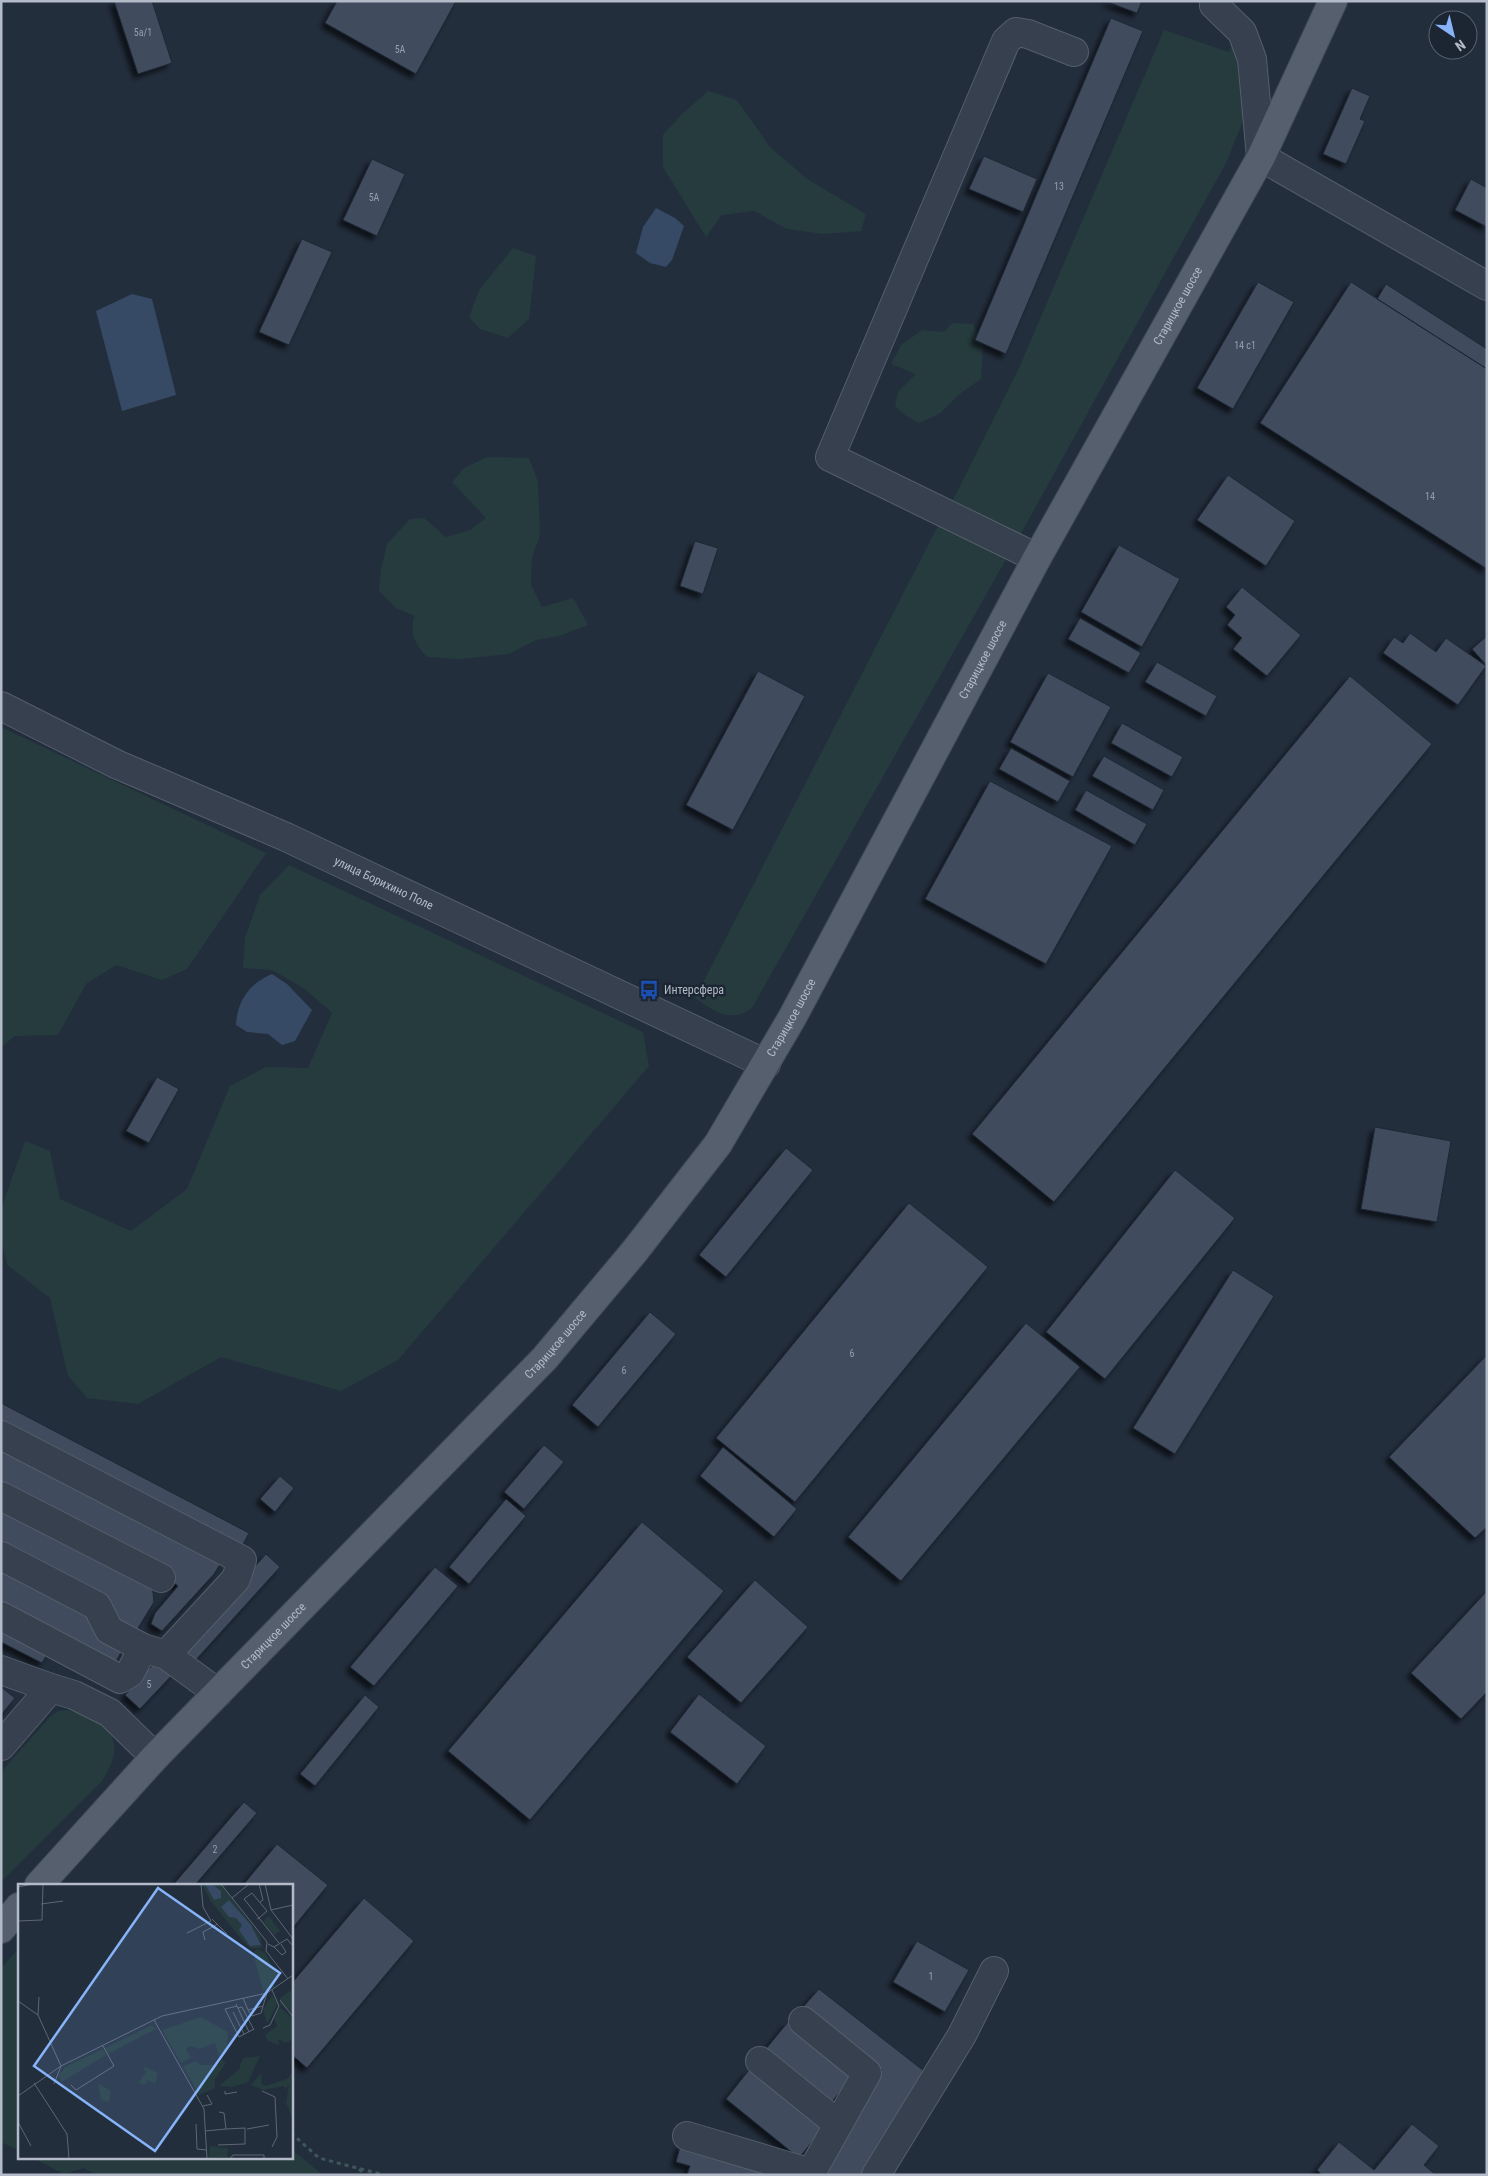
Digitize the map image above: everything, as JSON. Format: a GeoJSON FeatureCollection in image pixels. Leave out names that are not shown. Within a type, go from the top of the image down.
{"type":"FeatureCollection","features":[{"type":"Feature","properties":{"kind":"main road","name":"Старицкое шоссе"},"geometry":{"type":"LineString","coordinates":[[40,1884],[155,1757],[544,1358],[634,1252],[718,1144],[766,1064],[1037,558],[1261,157],[1333,1]]}},
{"type":"Feature","properties":{"kind":"main road"},"geometry":{"type":"LineString","coordinates":[[1,1928],[18,1908]]}},
{"type":"Feature","properties":{"kind":"street"},"geometry":{"type":"LineString","coordinates":[[1215,1],[1214,5],[1242,32],[1252,59],[1261,157],[1487,286]]}},
{"type":"Feature","properties":{"kind":"street"},"geometry":{"type":"LineString","coordinates":[[1037,558],[830,457],[1006,41],[1016,32],[1028,34],[1074,52]]}},
{"type":"Feature","properties":{"kind":"street","name":"улица Борихино Поле"},"geometry":{"type":"LineString","coordinates":[[1,706],[116,764],[286,837],[766,1064]]}},
{"type":"Feature","properties":{"kind":"street"},"geometry":{"type":"LineString","coordinates":[[1,1435],[242,1560],[236,1579],[130,1673],[120,1679],[1,1616]]}},
{"type":"Feature","properties":{"kind":"street"},"geometry":{"type":"LineString","coordinates":[[1,1496],[161,1578]]}},
{"type":"Feature","properties":{"kind":"street"},"geometry":{"type":"LineString","coordinates":[[1,1556],[97,1606],[109,1630],[154,1651],[218,1693]]}},
{"type":"Feature","properties":{"kind":"street"},"geometry":{"type":"LineString","coordinates":[[1,1670],[74,1695],[110,1713],[155,1757]]}},
{"type":"Feature","properties":{"kind":"street"},"geometry":{"type":"LineString","coordinates":[[1,1746],[51,1688]]}},
{"type":"Feature","properties":{"kind":"street"},"geometry":{"type":"LineString","coordinates":[[876,2175],[962,2035],[994,1971]]}},
{"type":"Feature","properties":{"kind":"street"},"geometry":{"type":"LineString","coordinates":[[687,2136],[810,2174],[866,2073],[803,2021]]}},
{"type":"Feature","properties":{"kind":"street"},"geometry":{"type":"LineString","coordinates":[[760,2061],[838,2124]]}},
{"type":"Feature","properties":{"kind":"path"},"geometry":{"type":"LineString","coordinates":[[292,2134],[319,2158],[384,2175]]}},
{"type":"Feature","properties":{"kind":"path"},"geometry":{"type":"LineString","coordinates":[[358,2168],[366,2175]]}},
{"type":"Feature","properties":{"kind":"green space"},"geometry":{"type":"Polygon","coordinates":[[[1164,30],[1229,52],[1233,42],[1237,53],[1243,121],[1226,163],[1020,535],[953,500],[1019,368],[1164,30]]]}},
{"type":"Feature","properties":{"kind":"green space"},"geometry":{"type":"Polygon","coordinates":[[[708,91],[737,100],[770,147],[807,179],[866,214],[861,231],[823,234],[787,229],[754,211],[722,215],[706,237],[663,167],[663,135],[680,116],[708,91]]]}},
{"type":"Feature","properties":{"kind":"green space"},"geometry":{"type":"Polygon","coordinates":[[[513,248],[536,256],[529,319],[508,338],[480,329],[469,317],[479,290],[513,248]]]}},
{"type":"Feature","properties":{"kind":"green space"},"geometry":{"type":"Polygon","coordinates":[[[952,323],[973,324],[983,347],[981,379],[961,393],[939,414],[919,423],[906,416],[895,406],[898,392],[916,374],[891,364],[901,345],[922,330],[944,332],[952,323]]]}},
{"type":"Feature","properties":{"kind":"green space"},"geometry":{"type":"Polygon","coordinates":[[[487,457],[529,458],[538,482],[540,535],[532,558],[531,585],[542,607],[573,598],[588,625],[559,636],[536,640],[509,654],[460,659],[427,657],[414,638],[414,616],[396,608],[379,591],[381,569],[387,544],[410,519],[424,518],[446,537],[470,530],[486,518],[452,482],[464,468],[487,457]]]}},
{"type":"Feature","properties":{"kind":"green space"},"geometry":{"type":"Polygon","coordinates":[[[940,522],[1009,554],[752,1008],[736,1015],[722,1014],[695,998],[940,522]]]}},
{"type":"Feature","properties":{"kind":"green space"},"geometry":{"type":"Polygon","coordinates":[[[1,727],[266,853],[187,969],[162,980],[116,965],[86,984],[58,1035],[15,1036],[1,1047],[1,727]]]}},
{"type":"Feature","properties":{"kind":"green space"},"geometry":{"type":"Polygon","coordinates":[[[289,865],[643,1032],[649,1066],[398,1360],[341,1391],[221,1357],[138,1404],[87,1398],[68,1376],[50,1298],[7,1265],[1,1239],[1,1209],[25,1141],[50,1151],[60,1199],[131,1231],[187,1189],[230,1086],[266,1067],[308,1068],[332,1013],[305,989],[272,970],[243,968],[245,938],[260,895],[289,865]]]}},
{"type":"Feature","properties":{"kind":"green space"},"geometry":{"type":"Polygon","coordinates":[[[67,1710],[94,1720],[104,1726],[114,1743],[114,1754],[110,1767],[102,1781],[1,1882],[1,1772],[49,1718],[58,1711],[67,1710]]]}},
{"type":"Feature","properties":{"kind":"green space"},"geometry":{"type":"Polygon","coordinates":[[[18,1949],[18,2150],[1,2142],[1,1968],[18,1949]]]}},
{"type":"Feature","properties":{"kind":"green space"},"geometry":{"type":"Polygon","coordinates":[[[292,2150],[323,2175],[96,2175],[84,2168],[64,2174],[33,2158],[292,2158],[292,2150]]]}},
{"type":"Feature","properties":{"kind":"water"},"geometry":{"type":"Polygon","coordinates":[[[656,208],[675,218],[684,226],[672,260],[666,267],[650,263],[636,253],[643,227],[656,208]]]}},
{"type":"Feature","properties":{"kind":"water"},"geometry":{"type":"Polygon","coordinates":[[[132,294],[152,299],[176,395],[122,411],[96,311],[132,294]]]}},
{"type":"Feature","properties":{"kind":"water"},"geometry":{"type":"Polygon","coordinates":[[[272,974],[287,984],[312,1010],[295,1041],[282,1045],[268,1034],[247,1032],[236,1025],[239,1008],[246,994],[257,982],[272,974]]]}},
{"type":"Feature","properties":{"kind":"building"},"geometry":{"type":"Polygon","coordinates":[[[114,1],[152,1],[172,63],[138,74],[114,1]]]}},
{"type":"Feature","properties":{"kind":"building"},"geometry":{"type":"Polygon","coordinates":[[[337,1],[456,1],[416,74],[325,23],[337,1]]]}},
{"type":"Feature","properties":{"kind":"building"},"geometry":{"type":"Polygon","coordinates":[[[1105,1],[1142,1],[1137,13],[1105,1]]]}},
{"type":"Feature","properties":{"kind":"building"},"geometry":{"type":"Polygon","coordinates":[[[1111,18],[1143,31],[1006,354],[975,340],[1111,18]]]}},
{"type":"Feature","properties":{"kind":"building"},"geometry":{"type":"Polygon","coordinates":[[[1352,88],[1370,96],[1360,119],[1365,121],[1346,164],[1323,154],[1352,88]]]}},
{"type":"Feature","properties":{"kind":"building"},"geometry":{"type":"Polygon","coordinates":[[[984,156],[1037,179],[1023,212],[969,189],[984,156]]]}},
{"type":"Feature","properties":{"kind":"building"},"geometry":{"type":"Polygon","coordinates":[[[372,159],[405,174],[377,236],[343,220],[372,159]]]}},
{"type":"Feature","properties":{"kind":"building"},"geometry":{"type":"Polygon","coordinates":[[[1471,179],[1487,188],[1487,227],[1455,210],[1471,179]]]}},
{"type":"Feature","properties":{"kind":"building"},"geometry":{"type":"Polygon","coordinates":[[[302,239],[332,252],[289,345],[259,332],[302,239]]]}},
{"type":"Feature","properties":{"kind":"building"},"geometry":{"type":"Polygon","coordinates":[[[1258,282],[1294,302],[1233,409],[1197,388],[1258,282]]]}},
{"type":"Feature","properties":{"kind":"building"},"geometry":{"type":"Polygon","coordinates":[[[1351,282],[1487,369],[1487,569],[1260,423],[1351,282]]]}},
{"type":"Feature","properties":{"kind":"building"},"geometry":{"type":"Polygon","coordinates":[[[1386,284],[1487,349],[1487,369],[1377,299],[1386,284]]]}},
{"type":"Feature","properties":{"kind":"building"},"geometry":{"type":"Polygon","coordinates":[[[1228,475],[1295,521],[1266,566],[1197,520],[1228,475]]]}},
{"type":"Feature","properties":{"kind":"building"},"geometry":{"type":"Polygon","coordinates":[[[695,541],[718,548],[703,594],[680,586],[695,541]]]}},
{"type":"Feature","properties":{"kind":"building"},"geometry":{"type":"Polygon","coordinates":[[[1119,545],[1180,579],[1142,647],[1081,612],[1119,545]]]}},
{"type":"Feature","properties":{"kind":"building"},"geometry":{"type":"Polygon","coordinates":[[[1242,587],[1301,635],[1267,676],[1233,649],[1242,638],[1227,625],[1235,615],[1226,607],[1242,587]]]}},
{"type":"Feature","properties":{"kind":"building"},"geometry":{"type":"Polygon","coordinates":[[[1080,618],[1141,653],[1129,673],[1068,639],[1080,618]]]}},
{"type":"Feature","properties":{"kind":"building"},"geometry":{"type":"Polygon","coordinates":[[[1410,633],[1436,652],[1446,638],[1486,666],[1458,705],[1383,653],[1394,637],[1403,643],[1410,633]]]}},
{"type":"Feature","properties":{"kind":"building"},"geometry":{"type":"Polygon","coordinates":[[[1487,636],[1487,666],[1472,649],[1487,636]]]}},
{"type":"Feature","properties":{"kind":"building"},"geometry":{"type":"Polygon","coordinates":[[[1157,662],[1217,696],[1206,716],[1145,682],[1157,662]]]}},
{"type":"Feature","properties":{"kind":"building"},"geometry":{"type":"Polygon","coordinates":[[[758,671],[805,696],[733,830],[686,805],[758,671]]]}},
{"type":"Feature","properties":{"kind":"building"},"geometry":{"type":"Polygon","coordinates":[[[1048,673],[1111,707],[1073,777],[1010,742],[1048,673]]]}},
{"type":"Feature","properties":{"kind":"building"},"geometry":{"type":"Polygon","coordinates":[[[1350,676],[1432,744],[1054,1202],[972,1134],[1350,676]]]}},
{"type":"Feature","properties":{"kind":"building"},"geometry":{"type":"Polygon","coordinates":[[[1122,723],[1183,757],[1172,777],[1111,743],[1122,723]]]}},
{"type":"Feature","properties":{"kind":"building"},"geometry":{"type":"Polygon","coordinates":[[[1011,748],[1070,781],[1058,802],[999,769],[1011,748]]]}},
{"type":"Feature","properties":{"kind":"building"},"geometry":{"type":"Polygon","coordinates":[[[1104,756],[1164,790],[1153,810],[1092,776],[1104,756]]]}},
{"type":"Feature","properties":{"kind":"building"},"geometry":{"type":"Polygon","coordinates":[[[990,781],[1112,846],[1046,964],[925,899],[990,781]]]}},
{"type":"Feature","properties":{"kind":"building"},"geometry":{"type":"Polygon","coordinates":[[[1086,790],[1147,824],[1135,845],[1075,810],[1086,790]]]}},
{"type":"Feature","properties":{"kind":"building"},"geometry":{"type":"Polygon","coordinates":[[[157,1077],[179,1089],[149,1143],[126,1131],[157,1077]]]}},
{"type":"Feature","properties":{"kind":"building"},"geometry":{"type":"Polygon","coordinates":[[[1375,1127],[1451,1141],[1437,1222],[1361,1209],[1375,1127]]]}},
{"type":"Feature","properties":{"kind":"building"},"geometry":{"type":"Polygon","coordinates":[[[786,1148],[813,1170],[726,1277],[699,1255],[786,1148]]]}},
{"type":"Feature","properties":{"kind":"building"},"geometry":{"type":"Polygon","coordinates":[[[1175,1170],[1235,1218],[1105,1379],[1046,1332],[1175,1170]]]}},
{"type":"Feature","properties":{"kind":"building"},"geometry":{"type":"Polygon","coordinates":[[[909,1203],[988,1267],[795,1502],[716,1438],[909,1203]]]}},
{"type":"Feature","properties":{"kind":"building"},"geometry":{"type":"Polygon","coordinates":[[[1233,1270],[1274,1296],[1175,1454],[1133,1428],[1233,1270]]]}},
{"type":"Feature","properties":{"kind":"building"},"geometry":{"type":"Polygon","coordinates":[[[650,1312],[676,1334],[598,1427],[572,1405],[650,1312]]]}},
{"type":"Feature","properties":{"kind":"building"},"geometry":{"type":"Polygon","coordinates":[[[1026,1323],[1080,1367],[901,1581],[848,1537],[1026,1323]]]}},
{"type":"Feature","properties":{"kind":"building"},"geometry":{"type":"Polygon","coordinates":[[[1487,1355],[1487,1527],[1475,1538],[1389,1457],[1487,1355]]]}},
{"type":"Feature","properties":{"kind":"building"},"geometry":{"type":"Polygon","coordinates":[[[1,1403],[249,1533],[240,1550],[1,1425],[1,1403]]]}},
{"type":"Feature","properties":{"kind":"building"},"geometry":{"type":"Polygon","coordinates":[[[1,1445],[224,1558],[214,1574],[162,1631],[151,1624],[155,1613],[178,1586],[165,1576],[1,1485],[1,1445]]]}},
{"type":"Feature","properties":{"kind":"building"},"geometry":{"type":"Polygon","coordinates":[[[544,1445],[564,1462],[524,1509],[504,1492],[544,1445]]]}},
{"type":"Feature","properties":{"kind":"building"},"geometry":{"type":"Polygon","coordinates":[[[723,1447],[797,1509],[774,1537],[700,1476],[723,1447]]]}},
{"type":"Feature","properties":{"kind":"building"},"geometry":{"type":"Polygon","coordinates":[[[280,1476],[294,1488],[275,1512],[260,1499],[280,1476]]]}},
{"type":"Feature","properties":{"kind":"building"},"geometry":{"type":"Polygon","coordinates":[[[506,1499],[526,1516],[469,1584],[449,1567],[506,1499]]]}},
{"type":"Feature","properties":{"kind":"building"},"geometry":{"type":"Polygon","coordinates":[[[1,1504],[152,1583],[154,1602],[135,1633],[1,1545],[1,1504]]]}},
{"type":"Feature","properties":{"kind":"building"},"geometry":{"type":"Polygon","coordinates":[[[642,1522],[724,1591],[530,1820],[448,1751],[642,1522]]]}},
{"type":"Feature","properties":{"kind":"building"},"geometry":{"type":"Polygon","coordinates":[[[266,1554],[280,1567],[193,1663],[179,1651],[266,1554]]]}},
{"type":"Feature","properties":{"kind":"building"},"geometry":{"type":"Polygon","coordinates":[[[1,1564],[89,1609],[124,1647],[115,1663],[1,1605],[1,1564]]]}},
{"type":"Feature","properties":{"kind":"building"},"geometry":{"type":"Polygon","coordinates":[[[435,1567],[458,1586],[374,1686],[350,1667],[435,1567]]]}},
{"type":"Feature","properties":{"kind":"building"},"geometry":{"type":"Polygon","coordinates":[[[755,1580],[808,1627],[741,1703],[687,1657],[755,1580]]]}},
{"type":"Feature","properties":{"kind":"building"},"geometry":{"type":"Polygon","coordinates":[[[1487,1591],[1487,1692],[1461,1719],[1411,1673],[1487,1591]]]}},
{"type":"Feature","properties":{"kind":"building"},"geometry":{"type":"Polygon","coordinates":[[[1,1626],[49,1651],[42,1663],[1,1642],[1,1626]]]}},
{"type":"Feature","properties":{"kind":"building"},"geometry":{"type":"Polygon","coordinates":[[[158,1659],[173,1674],[140,1709],[125,1695],[158,1659]]]}},
{"type":"Feature","properties":{"kind":"building"},"geometry":{"type":"Polygon","coordinates":[[[1,1687],[15,1698],[1,1715],[1,1687]]]}},
{"type":"Feature","properties":{"kind":"building"},"geometry":{"type":"Polygon","coordinates":[[[699,1694],[766,1746],[737,1784],[670,1732],[699,1694]]]}},
{"type":"Feature","properties":{"kind":"building"},"geometry":{"type":"Polygon","coordinates":[[[365,1695],[379,1707],[315,1786],[300,1774],[365,1695]]]}},
{"type":"Feature","properties":{"kind":"building"},"geometry":{"type":"Polygon","coordinates":[[[244,1802],[257,1813],[196,1884],[174,1884],[244,1802]]]}},
{"type":"Feature","properties":{"kind":"building"},"geometry":{"type":"Polygon","coordinates":[[[277,1844],[328,1885],[292,1929],[292,1884],[244,1884],[277,1844]]]}},
{"type":"Feature","properties":{"kind":"building"},"geometry":{"type":"Polygon","coordinates":[[[364,1898],[414,1941],[307,2068],[292,2055],[292,1983],[364,1898]]]}},
{"type":"Feature","properties":{"kind":"building"},"geometry":{"type":"Polygon","coordinates":[[[917,1941],[969,1970],[945,2012],[893,1982],[917,1941]]]}},
{"type":"Feature","properties":{"kind":"building"},"geometry":{"type":"Polygon","coordinates":[[[819,1989],[924,2071],[863,2175],[822,2175],[882,2070],[803,2007],[819,1989]]]}},
{"type":"Feature","properties":{"kind":"building"},"geometry":{"type":"Polygon","coordinates":[[[788,2022],[853,2076],[830,2104],[765,2050],[788,2022]]]}},
{"type":"Feature","properties":{"kind":"building"},"geometry":{"type":"Polygon","coordinates":[[[749,2070],[823,2128],[799,2158],[726,2099],[749,2070]]]}},
{"type":"Feature","properties":{"kind":"building"},"geometry":{"type":"Polygon","coordinates":[[[1412,2124],[1439,2146],[1424,2165],[1436,2175],[1322,2175],[1317,2170],[1339,2142],[1374,2170],[1412,2124]]]}},
{"type":"Feature","properties":{"kind":"building"},"geometry":{"type":"Polygon","coordinates":[[[681,2143],[786,2175],[687,2175],[690,2166],[676,2162],[681,2143]]]}},
{"type":"Feature","properties":{"kind":"place","name":"Интерсфера"},"geometry":{"type":"Point","coordinates":[649,990]}}]}
